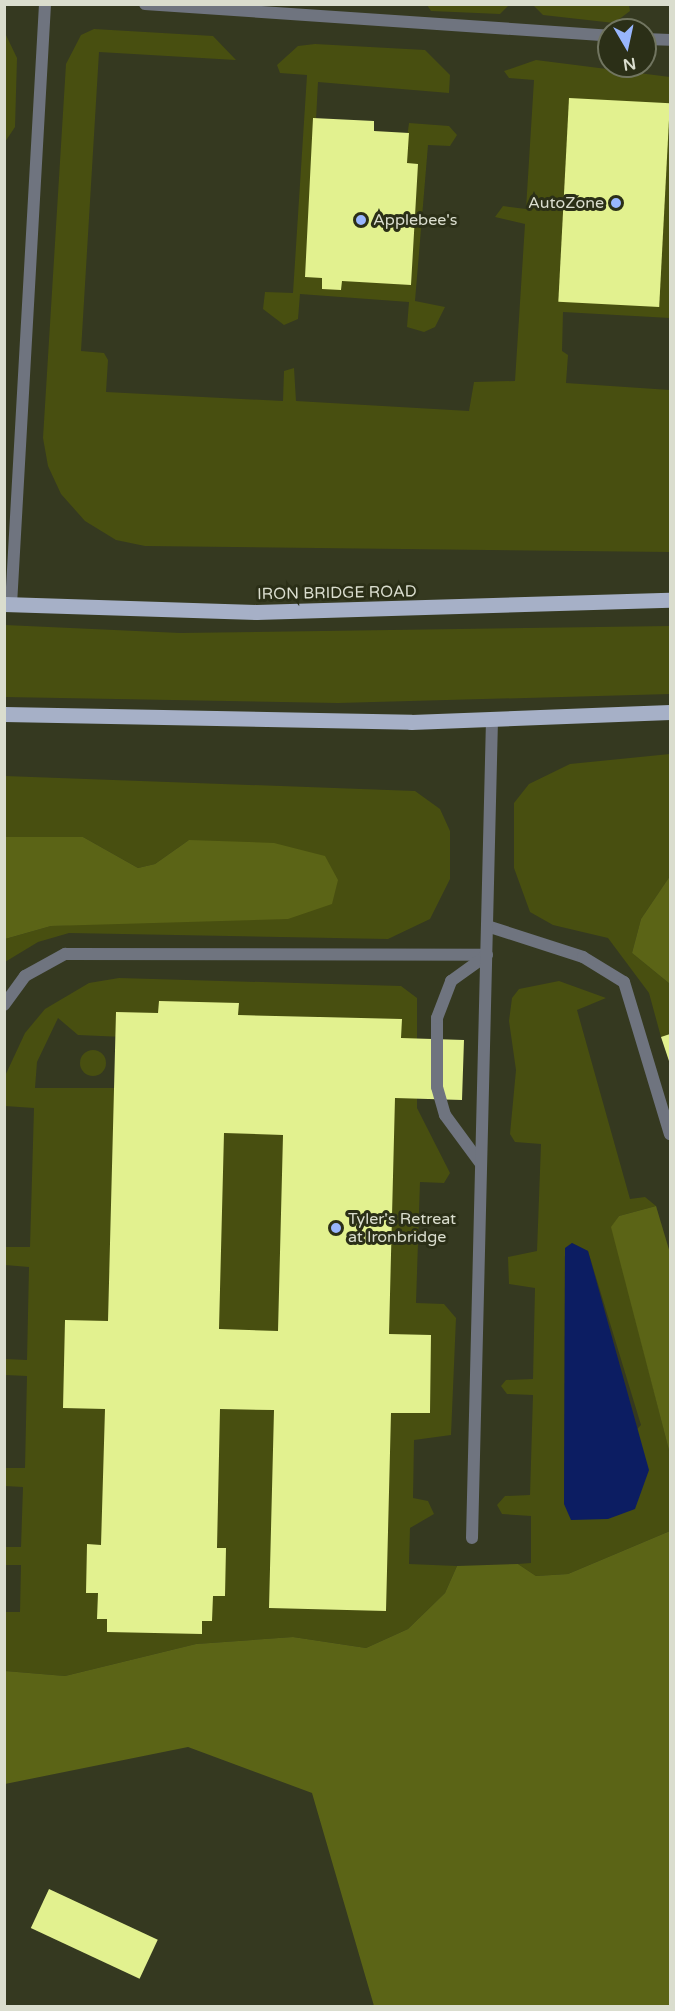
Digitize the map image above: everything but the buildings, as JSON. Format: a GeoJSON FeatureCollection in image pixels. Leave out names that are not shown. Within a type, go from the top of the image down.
{"type":"FeatureCollection","features":[{"type":"Feature","properties":{"kind":"main road","name":"IRON BRIDGE ROAD"},"geometry":{"type":"LineString","coordinates":[[8,604],[256,612],[670,600]]}},
{"type":"Feature","properties":{"kind":"main road"},"geometry":{"type":"LineString","coordinates":[[4,714],[171,721],[492,719],[670,712]]}},
{"type":"Feature","properties":{"kind":"lane"},"geometry":{"type":"LineString","coordinates":[[8,604],[45,4]]}},
{"type":"Feature","properties":{"kind":"lane"},"geometry":{"type":"LineString","coordinates":[[146,4],[597,35]]}},
{"type":"Feature","properties":{"kind":"lane"},"geometry":{"type":"LineString","coordinates":[[472,1539],[492,719]]}},
{"type":"Feature","properties":{"kind":"lane"},"geometry":{"type":"LineString","coordinates":[[487,926],[583,957],[624,982],[670,1134]]}},
{"type":"Feature","properties":{"kind":"lane"},"geometry":{"type":"LineString","coordinates":[[4,1005],[25,976],[65,954],[487,955]]}},
{"type":"Feature","properties":{"kind":"lane"},"geometry":{"type":"LineString","coordinates":[[481,1164],[445,1115],[437,1087],[437,1018],[451,981],[487,955]]}},
{"type":"Feature","properties":{"kind":"green space"},"geometry":{"type":"Polygon","coordinates":[[[427,5],[509,5],[500,14],[431,11],[427,5]]]}},
{"type":"Feature","properties":{"kind":"green space"},"geometry":{"type":"Polygon","coordinates":[[[533,5],[629,5],[630,11],[621,18],[597,18],[597,21],[543,15],[533,5]]]}},
{"type":"Feature","properties":{"kind":"green space"},"geometry":{"type":"Polygon","coordinates":[[[94,29],[213,36],[236,60],[99,52],[81,351],[104,353],[108,360],[106,392],[283,401],[284,371],[294,368],[296,401],[469,411],[474,382],[515,381],[525,224],[495,217],[503,206],[526,209],[534,80],[509,78],[504,71],[536,60],[597,68],[597,78],[657,78],[657,75],[670,77],[670,318],[563,312],[562,351],[568,355],[566,383],[670,390],[670,552],[145,546],[116,540],[85,521],[61,494],[48,466],[43,438],[66,64],[81,35],[94,29]]]}},
{"type":"Feature","properties":{"kind":"green space"},"geometry":{"type":"Polygon","coordinates":[[[5,33],[17,58],[15,127],[5,142],[5,33]]]}},
{"type":"Feature","properties":{"kind":"green space"},"geometry":{"type":"Polygon","coordinates":[[[315,44],[425,50],[450,75],[449,93],[318,82],[308,272],[403,168],[409,123],[449,126],[457,135],[450,146],[428,145],[415,301],[445,307],[435,327],[424,332],[407,327],[409,302],[300,294],[298,319],[284,325],[263,309],[265,292],[293,293],[307,75],[280,73],[277,65],[298,46],[315,44]]]}},
{"type":"Feature","properties":{"kind":"green space"},"geometry":{"type":"Polygon","coordinates":[[[5,625],[180,633],[670,626],[670,694],[338,703],[5,697],[5,625]]]}},
{"type":"Feature","properties":{"kind":"green space"},"geometry":{"type":"Polygon","coordinates":[[[670,754],[670,876],[641,919],[632,953],[670,984],[669,1040],[661,1037],[649,993],[608,938],[553,925],[530,912],[514,868],[514,803],[529,784],[570,764],[670,754]]]}},
{"type":"Feature","properties":{"kind":"green space"},"geometry":{"type":"Polygon","coordinates":[[[5,776],[415,791],[440,809],[450,831],[450,879],[430,919],[388,939],[69,933],[38,942],[5,962],[5,939],[51,926],[124,922],[189,840],[155,864],[138,868],[83,837],[5,837],[5,776]]]}},
{"type":"Feature","properties":{"kind":"green space"},"geometry":{"type":"Polygon","coordinates":[[[5,837],[83,837],[138,868],[155,864],[189,840],[274,843],[325,856],[338,880],[332,904],[288,919],[51,926],[5,939],[5,837]]]}},
{"type":"Feature","properties":{"kind":"green space"},"geometry":{"type":"Polygon","coordinates":[[[670,876],[670,984],[632,953],[641,919],[670,876]]]}},
{"type":"Feature","properties":{"kind":"green space"},"geometry":{"type":"Polygon","coordinates":[[[119,978],[401,986],[417,998],[417,1108],[450,1173],[444,1183],[420,1182],[416,1303],[444,1304],[456,1318],[451,1435],[414,1440],[413,1498],[428,1501],[434,1514],[410,1528],[409,1564],[457,1566],[445,1593],[408,1629],[366,1648],[293,1637],[196,1644],[65,1676],[5,1671],[5,1612],[20,1612],[21,1565],[5,1565],[5,1547],[21,1547],[23,1487],[5,1486],[5,1468],[25,1468],[27,1376],[5,1375],[5,1359],[27,1360],[29,1267],[5,1265],[5,1247],[30,1247],[34,1108],[5,1106],[5,1076],[25,1033],[45,1009],[89,983],[119,978]],[[58,1018],[37,1062],[35,1088],[114,1088],[124,1037],[78,1035],[58,1018]]]}},
{"type":"Feature","properties":{"kind":"green space"},"geometry":{"type":"Polygon","coordinates":[[[559,981],[606,998],[577,1010],[630,1199],[645,1197],[656,1206],[619,1216],[612,1227],[670,1454],[670,1531],[568,1574],[536,1576],[518,1564],[531,1563],[531,1516],[502,1514],[497,1505],[505,1496],[530,1495],[533,1395],[507,1394],[501,1386],[506,1380],[533,1379],[535,1288],[509,1284],[508,1257],[537,1251],[541,1144],[515,1142],[510,1134],[516,1070],[509,1021],[512,998],[519,989],[559,981]],[[572,1243],[565,1249],[564,1504],[641,1425],[588,1251],[572,1243]]]}},
{"type":"Feature","properties":{"kind":"green space"},"geometry":{"type":"Polygon","coordinates":[[[93,1050],[102,1054],[106,1063],[102,1072],[93,1076],[84,1072],[80,1063],[84,1054],[93,1050]]]}},
{"type":"Feature","properties":{"kind":"green space"},"geometry":{"type":"Polygon","coordinates":[[[656,1206],[670,1253],[670,1454],[611,1227],[619,1216],[656,1206]]]}},
{"type":"Feature","properties":{"kind":"green space"},"geometry":{"type":"Polygon","coordinates":[[[670,1531],[670,2006],[374,2006],[312,1793],[188,1747],[5,1784],[5,1671],[65,1676],[196,1644],[293,1637],[366,1648],[408,1629],[445,1593],[457,1566],[518,1564],[536,1576],[568,1574],[670,1531]]]}},
{"type":"Feature","properties":{"kind":"shaded area"},"geometry":{"type":"Polygon","coordinates":[[[572,1243],[588,1251],[649,1470],[635,1509],[608,1519],[571,1520],[564,1504],[565,1248],[572,1243]]]}},
{"type":"Feature","properties":{"kind":"place","name":"AutoZone"},"geometry":{"type":"Point","coordinates":[616,203]}},
{"type":"Feature","properties":{"kind":"place","name":"Applebee's"},"geometry":{"type":"Point","coordinates":[361,220]}},
{"type":"Feature","properties":{"kind":"place","name":"Tyler's Retreat at Ironbridge"},"geometry":{"type":"Point","coordinates":[336,1228]}}]}
